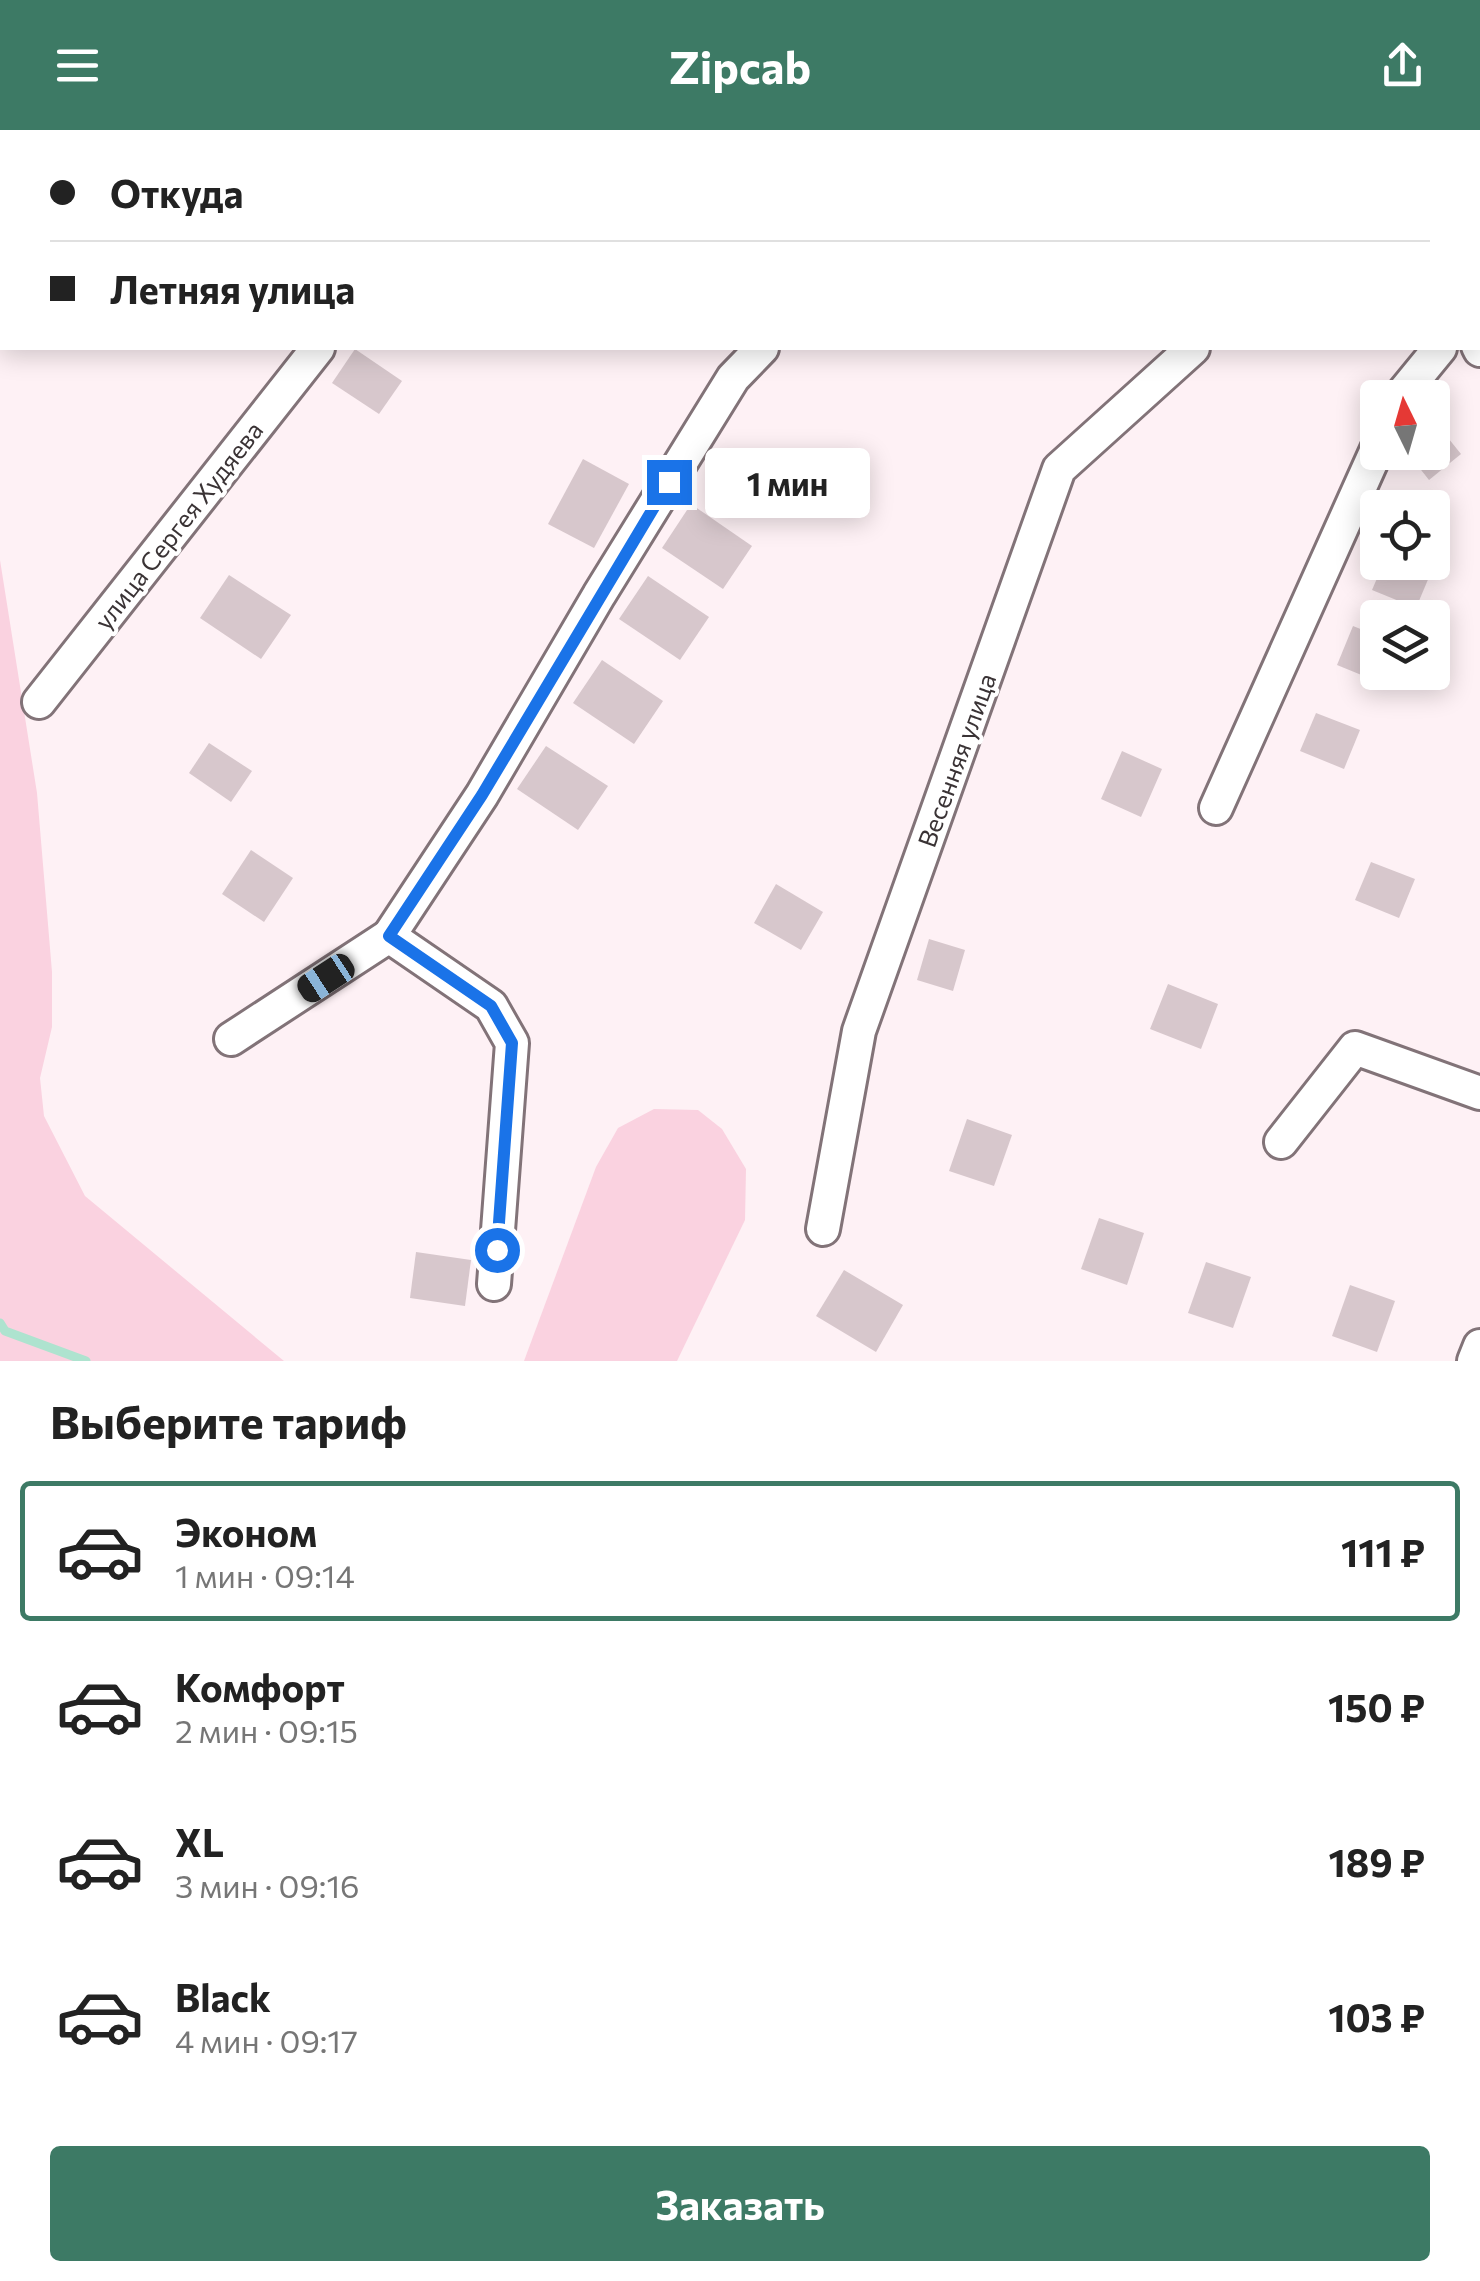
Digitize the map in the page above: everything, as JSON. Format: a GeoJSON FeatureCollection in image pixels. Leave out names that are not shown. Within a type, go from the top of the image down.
{"type":"FeatureCollection","features":[{"type":"Feature","properties":{"kind":"street","name":"улица Сергея Худяева"},"geometry":{"type":"LineString","coordinates":[[39,702],[316,350]]}},
{"type":"Feature","properties":{"kind":"street"},"geometry":{"type":"LineString","coordinates":[[231,1040],[389,936],[482,795],[733,378],[760,350]]}},
{"type":"Feature","properties":{"kind":"street","name":"Весенняя улица"},"geometry":{"type":"LineString","coordinates":[[823,1229],[859,1032],[1059,469],[1191,350]]}},
{"type":"Feature","properties":{"kind":"street"},"geometry":{"type":"LineString","coordinates":[[1414,380],[1438,350]]}},
{"type":"Feature","properties":{"kind":"street"},"geometry":{"type":"LineString","coordinates":[[1216,808],[1367,470]]}},
{"type":"Feature","properties":{"kind":"street"},"geometry":{"type":"LineString","coordinates":[[389,936],[491,1006],[512,1043],[494,1284]]}},
{"type":"Feature","properties":{"kind":"street"},"geometry":{"type":"LineString","coordinates":[[1281,1142],[1355,1048],[1480,1093]]}},
{"type":"Feature","properties":{"kind":"street"},"geometry":{"type":"LineString","coordinates":[[1474,1361],[1480,1346]]}},
{"type":"Feature","properties":{"kind":"shaded area"},"geometry":{"type":"Polygon","coordinates":[[[0,560],[37,793],[52,972],[52,1027],[40,1078],[44,1116],[85,1196],[284,1361],[0,1361],[0,560]]]}},
{"type":"Feature","properties":{"kind":"shaded area"},"geometry":{"type":"Polygon","coordinates":[[[654,1109],[698,1110],[722,1129],[746,1169],[745,1220],[677,1361],[524,1361],[596,1167],[618,1128],[654,1109]]]}},
{"type":"Feature","properties":{"kind":"building"},"geometry":{"type":"Polygon","coordinates":[[[354,350],[402,381],[379,414],[332,383],[354,350]]]}},
{"type":"Feature","properties":{"kind":"building"},"geometry":{"type":"Polygon","coordinates":[[[1450,440],[1461,454],[1450,463],[1450,440]]]}},
{"type":"Feature","properties":{"kind":"building"},"geometry":{"type":"Polygon","coordinates":[[[583,459],[629,484],[594,548],[548,524],[583,459]]]}},
{"type":"Feature","properties":{"kind":"building"},"geometry":{"type":"Polygon","coordinates":[[[1421,470],[1441,470],[1429,480],[1421,470]]]}},
{"type":"Feature","properties":{"kind":"building"},"geometry":{"type":"Polygon","coordinates":[[[691,504],[752,546],[723,589],[662,548],[691,504]]]}},
{"type":"Feature","properties":{"kind":"building"},"geometry":{"type":"Polygon","coordinates":[[[229,575],[291,615],[261,659],[200,618],[229,575]]]}},
{"type":"Feature","properties":{"kind":"building"},"geometry":{"type":"Polygon","coordinates":[[[648,576],[709,617],[680,660],[619,619],[648,576]]]}},
{"type":"Feature","properties":{"kind":"building"},"geometry":{"type":"Polygon","coordinates":[[[1376,580],[1428,580],[1419,600],[1396,600],[1372,590],[1376,580]]]}},
{"type":"Feature","properties":{"kind":"building"},"geometry":{"type":"Polygon","coordinates":[[[1353,626],[1360,629],[1360,674],[1337,665],[1353,626]]]}},
{"type":"Feature","properties":{"kind":"building"},"geometry":{"type":"Polygon","coordinates":[[[602,660],[663,701],[634,744],[573,703],[602,660]]]}},
{"type":"Feature","properties":{"kind":"building"},"geometry":{"type":"Polygon","coordinates":[[[1316,713],[1360,730],[1344,769],[1300,751],[1316,713]]]}},
{"type":"Feature","properties":{"kind":"building"},"geometry":{"type":"Polygon","coordinates":[[[209,743],[252,771],[231,802],[189,773],[209,743]]]}},
{"type":"Feature","properties":{"kind":"building"},"geometry":{"type":"Polygon","coordinates":[[[546,746],[608,786],[578,830],[517,789],[546,746]]]}},
{"type":"Feature","properties":{"kind":"building"},"geometry":{"type":"Polygon","coordinates":[[[1122,751],[1162,769],[1141,817],[1101,799],[1122,751]]]}},
{"type":"Feature","properties":{"kind":"building"},"geometry":{"type":"Polygon","coordinates":[[[251,850],[293,878],[264,922],[222,894],[251,850]]]}},
{"type":"Feature","properties":{"kind":"building"},"geometry":{"type":"Polygon","coordinates":[[[1371,862],[1415,879],[1399,918],[1355,900],[1371,862]]]}},
{"type":"Feature","properties":{"kind":"building"},"geometry":{"type":"Polygon","coordinates":[[[776,884],[823,912],[801,950],[754,923],[776,884]]]}},
{"type":"Feature","properties":{"kind":"building"},"geometry":{"type":"Polygon","coordinates":[[[929,939],[965,950],[953,991],[917,980],[929,939]]]}},
{"type":"Feature","properties":{"kind":"building"},"geometry":{"type":"Polygon","coordinates":[[[1168,984],[1218,1004],[1201,1049],[1150,1029],[1168,984]]]}},
{"type":"Feature","properties":{"kind":"building"},"geometry":{"type":"Polygon","coordinates":[[[967,1119],[1012,1135],[994,1186],[949,1171],[967,1119]]]}},
{"type":"Feature","properties":{"kind":"building"},"geometry":{"type":"Polygon","coordinates":[[[1099,1218],[1144,1233],[1127,1285],[1081,1269],[1099,1218]]]}},
{"type":"Feature","properties":{"kind":"building"},"geometry":{"type":"Polygon","coordinates":[[[416,1252],[471,1260],[465,1306],[410,1298],[416,1252]]]}},
{"type":"Feature","properties":{"kind":"building"},"geometry":{"type":"Polygon","coordinates":[[[1206,1262],[1251,1277],[1233,1328],[1188,1313],[1206,1262]]]}},
{"type":"Feature","properties":{"kind":"building"},"geometry":{"type":"Polygon","coordinates":[[[844,1270],[903,1305],[876,1352],[816,1316],[844,1270]]]}},
{"type":"Feature","properties":{"kind":"building"},"geometry":{"type":"Polygon","coordinates":[[[1350,1285],[1395,1301],[1377,1352],[1332,1336],[1350,1285]]]}},
{"type":"Feature","properties":{"kind":"waterway"},"geometry":{"type":"LineString","coordinates":[[0,1323],[5,1331],[86,1361]]}},
{"type":"Feature","properties":{"kind":"route"},"geometry":{"type":"LineString","coordinates":[[497,1250],[512,1043],[491,1006],[389,936],[482,795],[669,482]]}}]}
